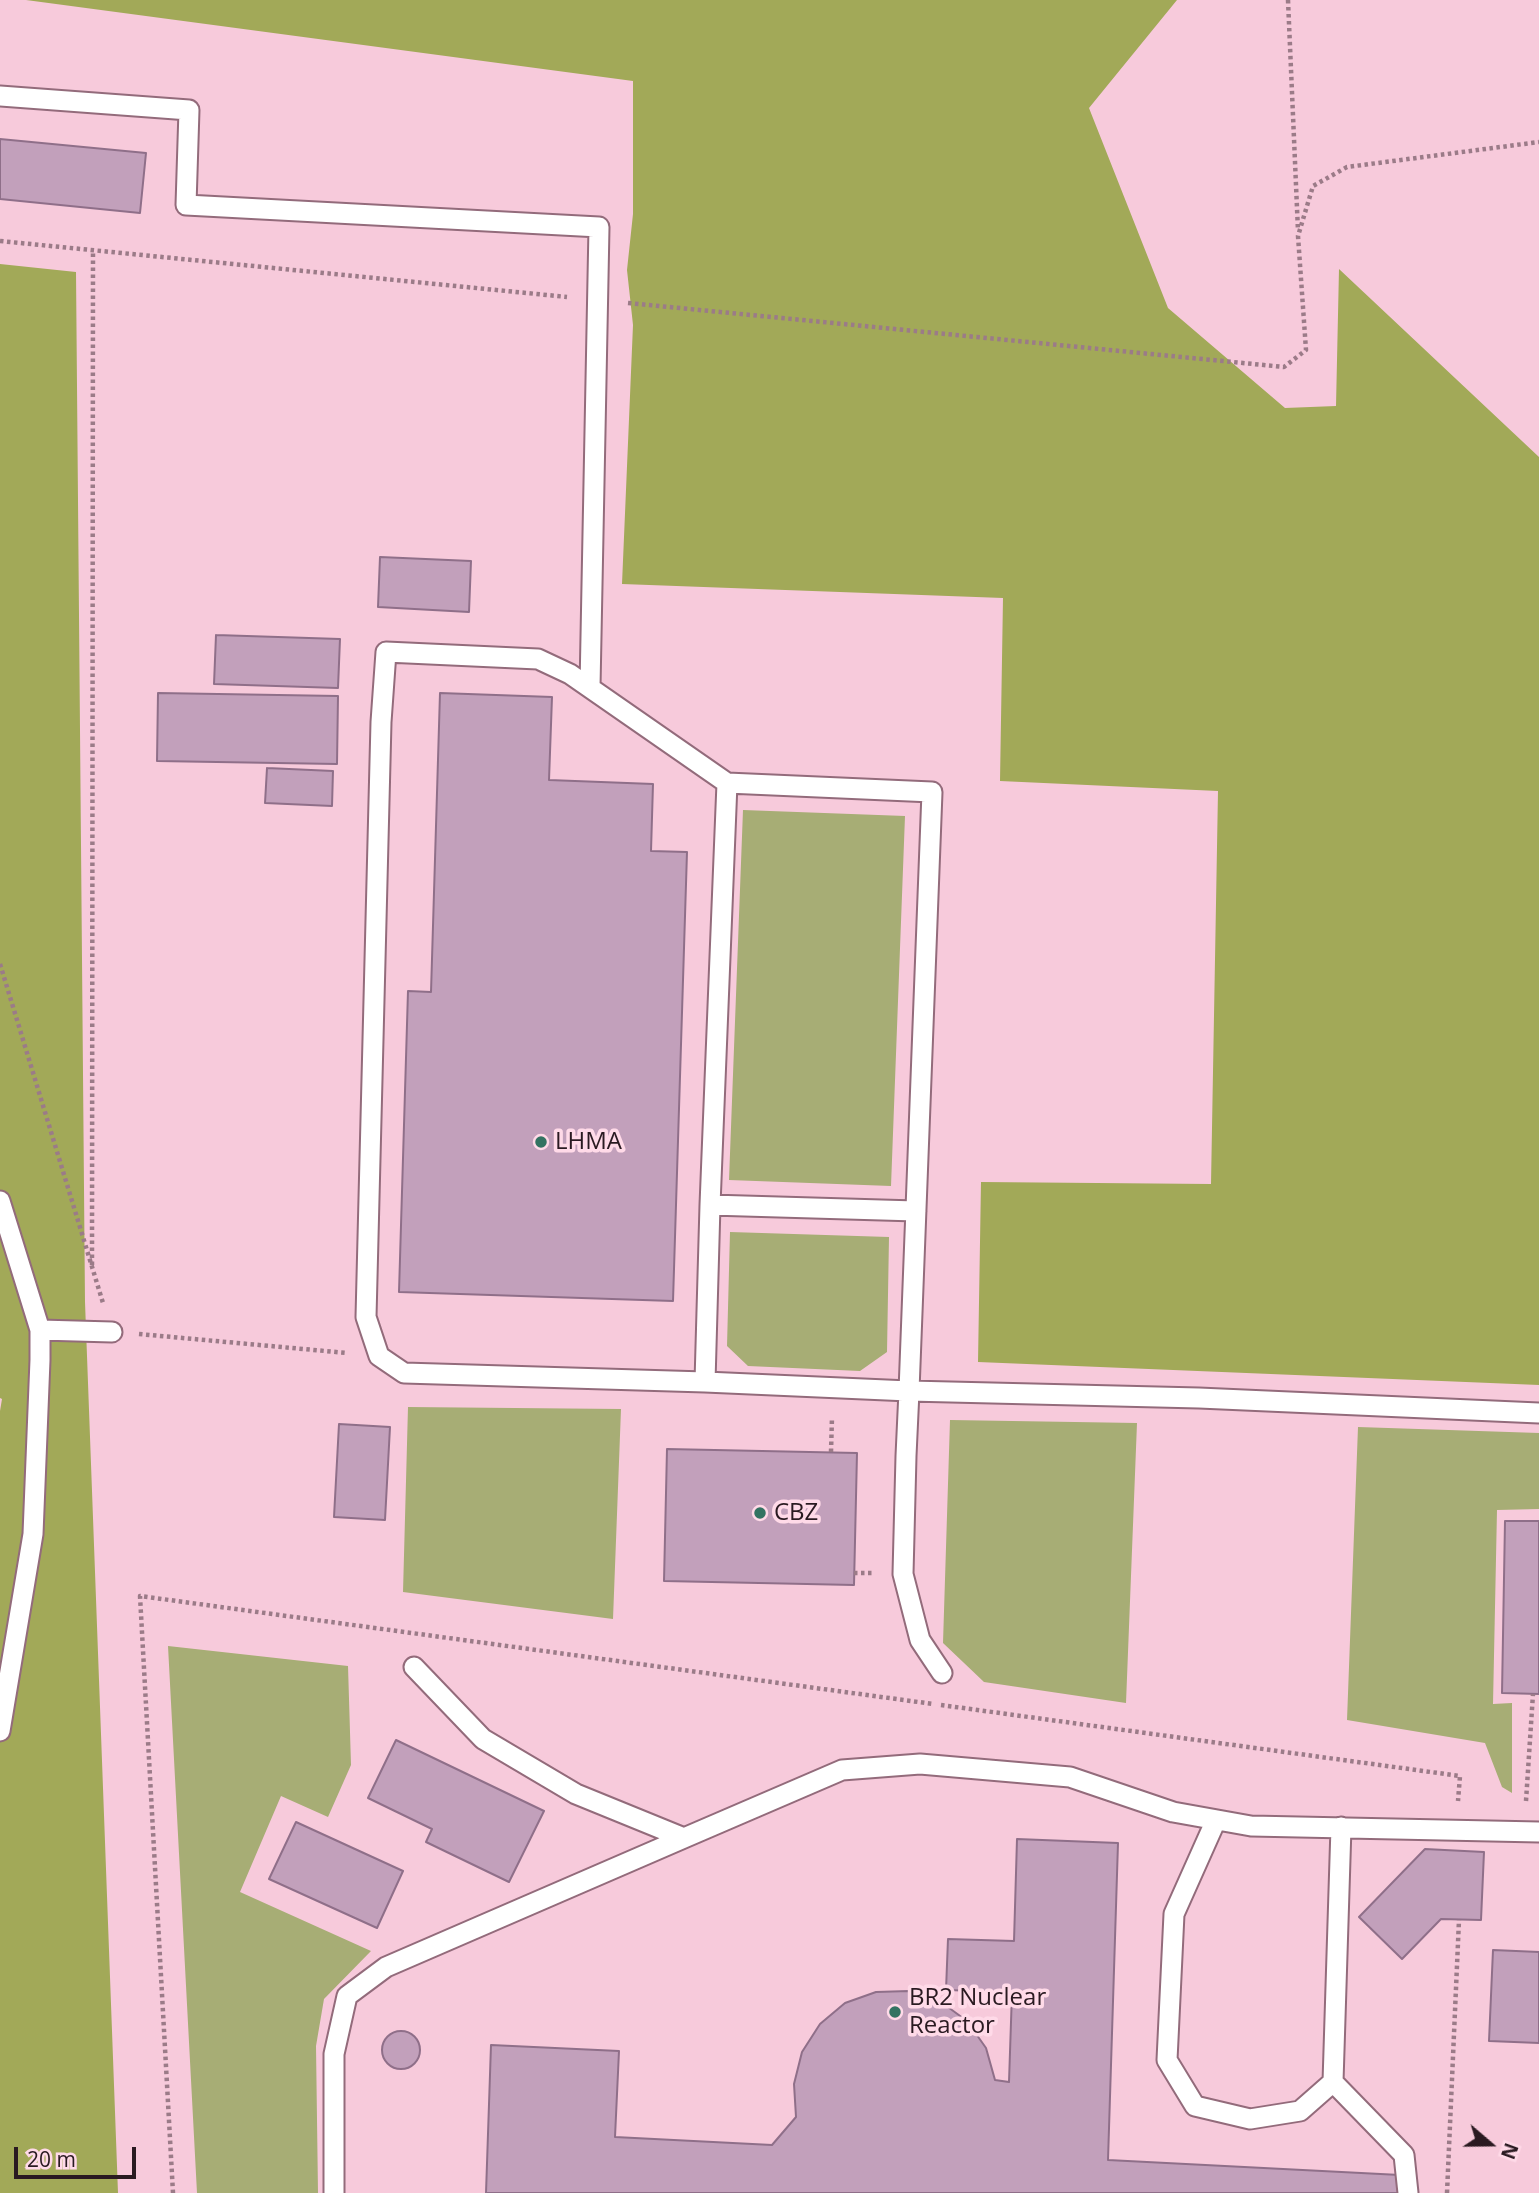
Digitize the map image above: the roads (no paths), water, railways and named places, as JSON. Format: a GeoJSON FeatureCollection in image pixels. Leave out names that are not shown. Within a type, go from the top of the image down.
{"type":"FeatureCollection","features":[{"type":"Feature","properties":{"kind":"lane"},"geometry":{"type":"LineString","coordinates":[[0,96],[188,110],[186,205],[598,227],[590,687]]}},
{"type":"Feature","properties":{"kind":"lane"},"geometry":{"type":"LineString","coordinates":[[942,1673],[920,1640],[903,1574],[909,1391],[932,792],[727,783],[590,687],[538,659],[386,652],[381,736],[366,1317],[379,1356],[404,1373],[909,1391],[1199,1398],[1539,1413]]}},
{"type":"Feature","properties":{"kind":"lane"},"geometry":{"type":"LineString","coordinates":[[705,1382],[727,783]]}},
{"type":"Feature","properties":{"kind":"lane"},"geometry":{"type":"LineString","coordinates":[[0,1202],[40,1330],[33,1534],[0,1731]]}},
{"type":"Feature","properties":{"kind":"lane"},"geometry":{"type":"LineString","coordinates":[[710,1205],[916,1211]]}},
{"type":"Feature","properties":{"kind":"lane"},"geometry":{"type":"LineString","coordinates":[[40,1330],[111,1332]]}},
{"type":"Feature","properties":{"kind":"lane"},"geometry":{"type":"LineString","coordinates":[[414,1667],[484,1738],[576,1794],[684,1838]]}},
{"type":"Feature","properties":{"kind":"lane"},"geometry":{"type":"LineString","coordinates":[[334,2193],[334,2053],[347,1996],[386,1967],[842,1770],[920,1764],[1070,1777],[1173,1812],[1251,1826],[1531,1832]]}},
{"type":"Feature","properties":{"kind":"lane"},"geometry":{"type":"LineString","coordinates":[[1216,1820],[1174,1914],[1167,2060],[1195,2106],[1250,2119],[1300,2111],[1333,2082]]}},
{"type":"Feature","properties":{"kind":"lane"},"geometry":{"type":"LineString","coordinates":[[1341,1827],[1333,2082],[1404,2155],[1408,2193]]}},
{"type":"Feature","properties":{"kind":"place","name":"LHMA"},"geometry":{"type":"Point","coordinates":[541,1142]}},
{"type":"Feature","properties":{"kind":"place","name":"CBZ"},"geometry":{"type":"Point","coordinates":[760,1513]}},
{"type":"Feature","properties":{"kind":"place","name":"BR2 Nuclear Reactor"},"geometry":{"type":"Point","coordinates":[895,2012]}}]}
